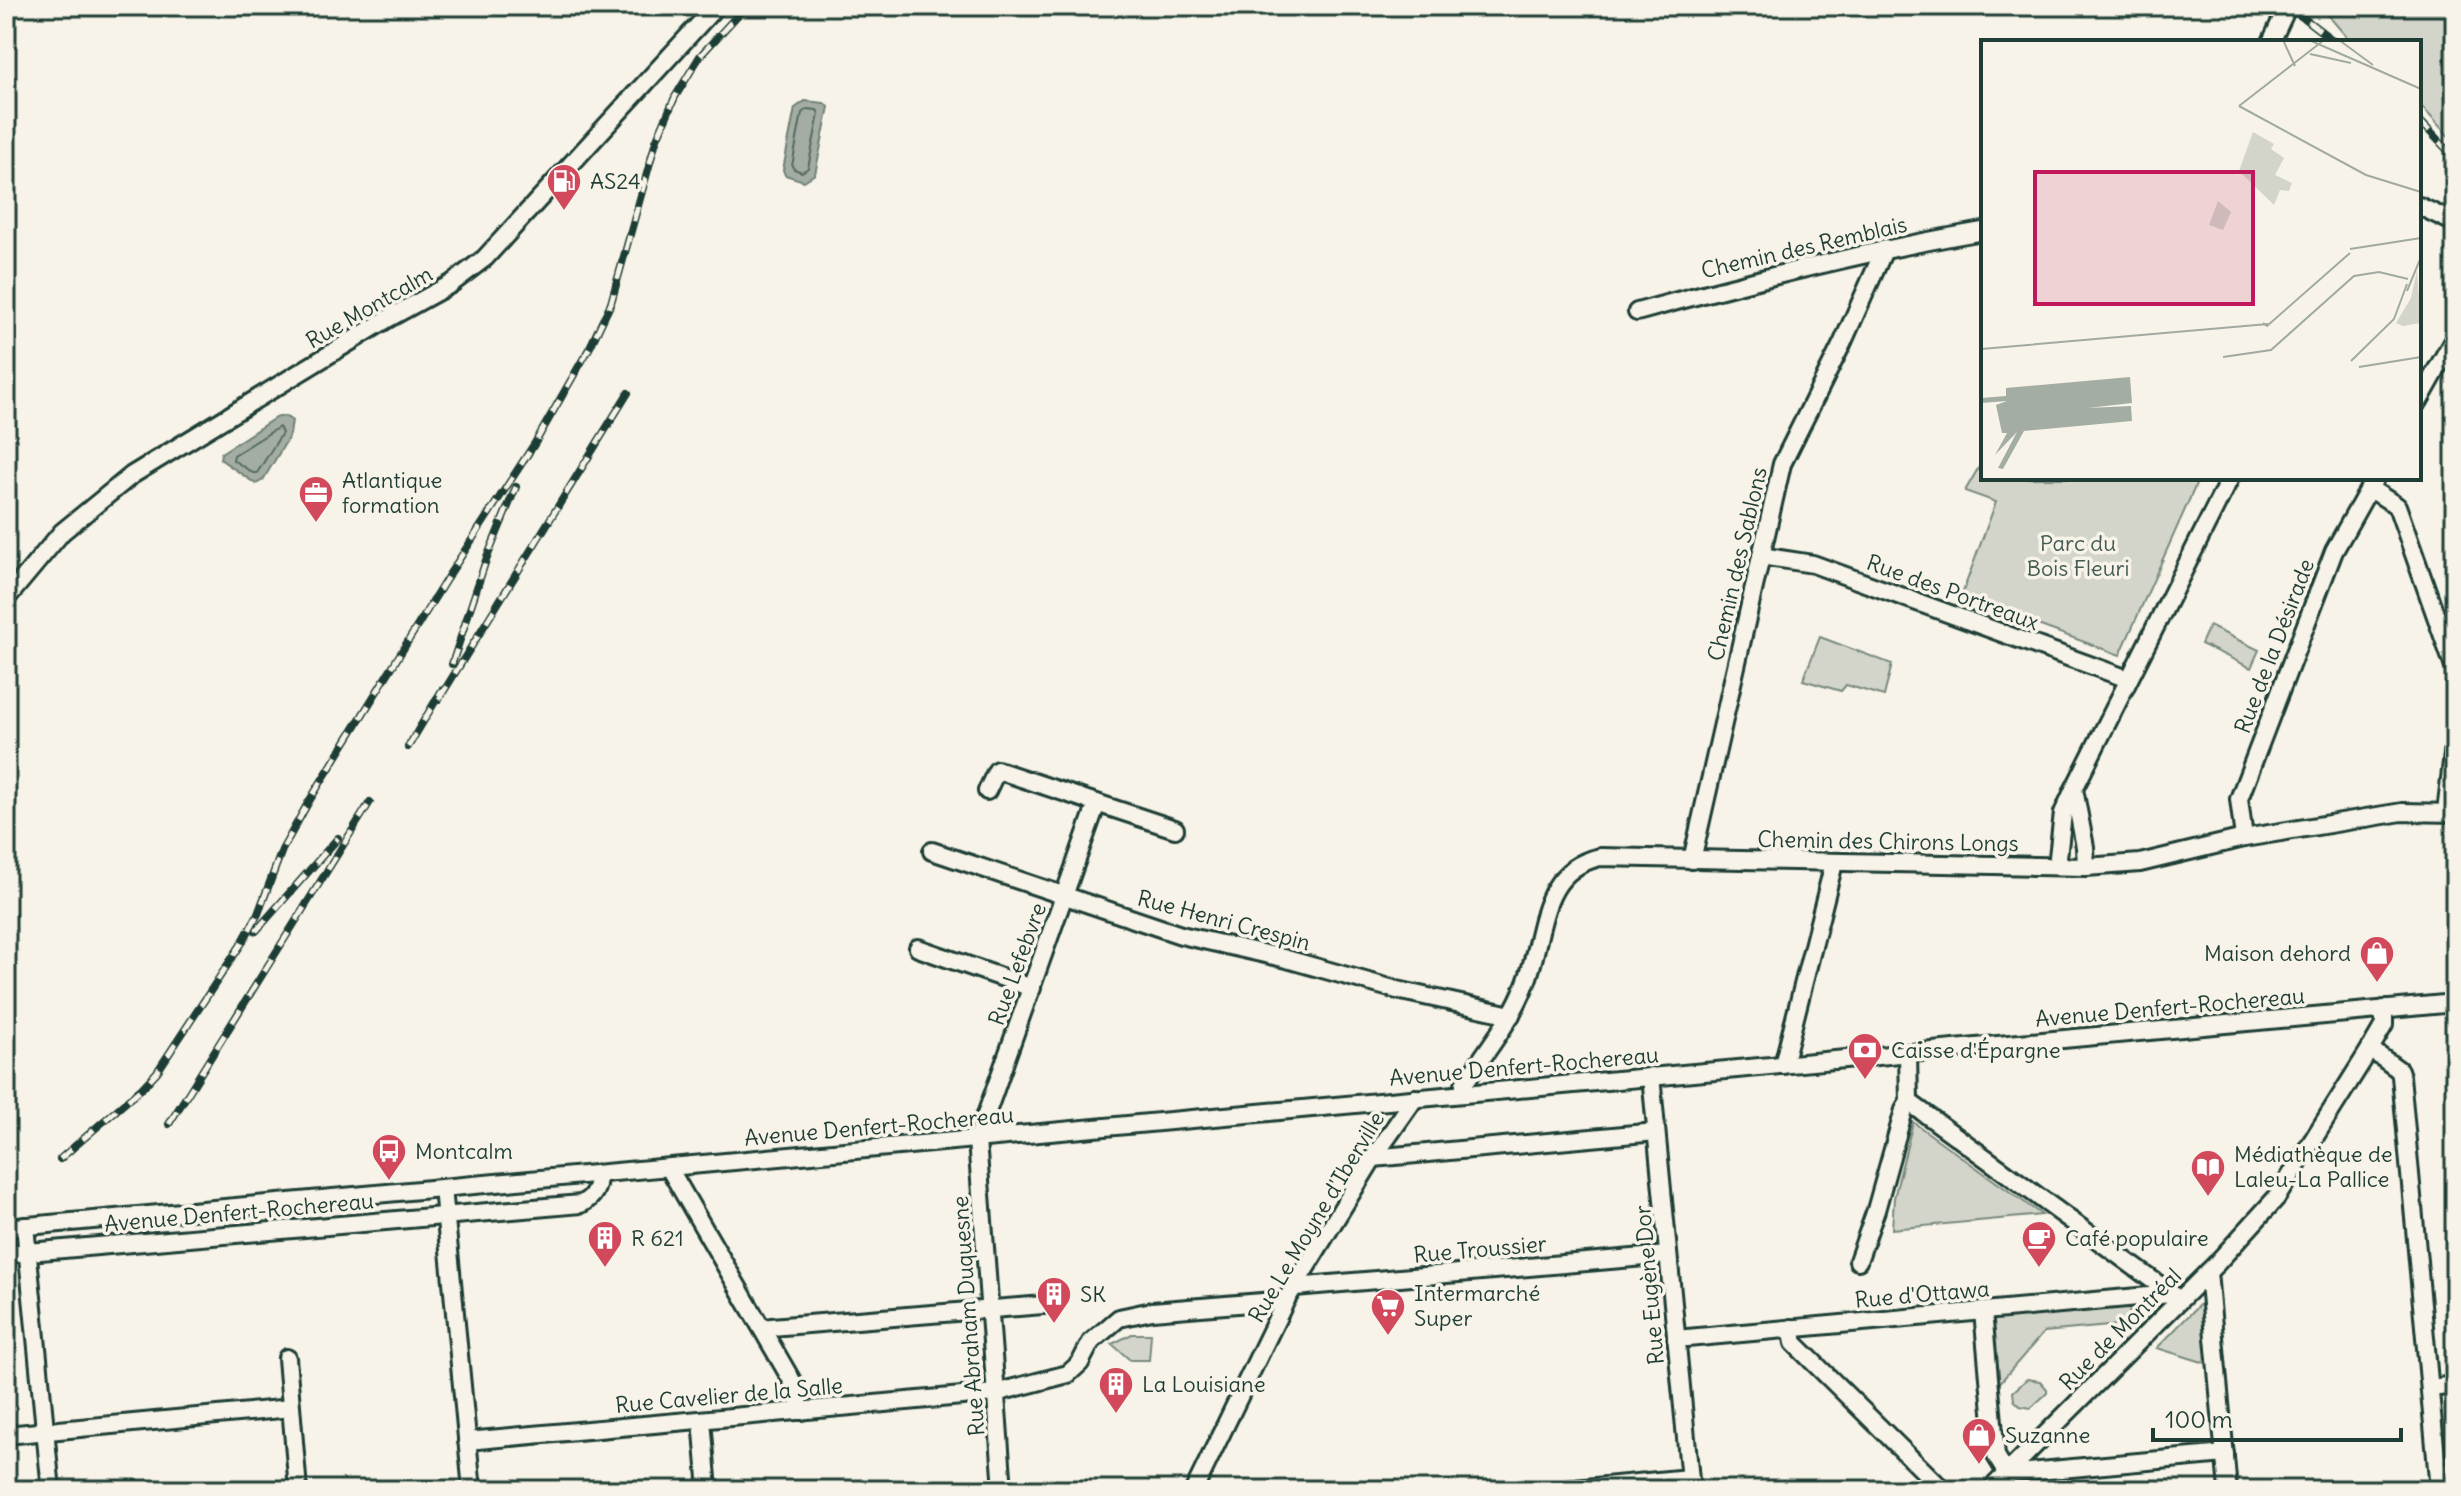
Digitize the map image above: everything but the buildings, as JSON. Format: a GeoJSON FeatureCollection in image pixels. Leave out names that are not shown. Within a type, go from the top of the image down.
{"type":"FeatureCollection","features":[{"type":"Feature","properties":{"kind":"street","name":"Rue Montcalm"},"geometry":{"type":"LineString","coordinates":[[6,599],[62,532],[132,475],[389,318],[451,284],[485,258],[716,6]]}},
{"type":"Feature","properties":{"kind":"street"},"geometry":{"type":"LineString","coordinates":[[2272,40],[2288,6]]}},
{"type":"Feature","properties":{"kind":"street"},"geometry":{"type":"LineString","coordinates":[[2421,207],[2455,223]]}},
{"type":"Feature","properties":{"kind":"street","name":"Chemin des Remblais"},"geometry":{"type":"LineString","coordinates":[[1637,312],[1774,274],[1885,248],[1981,231]]}},
{"type":"Feature","properties":{"kind":"street","name":"Chemin des Sablons"},"geometry":{"type":"LineString","coordinates":[[1692,860],[1782,464],[1842,344],[1885,248]]}},
{"type":"Feature","properties":{"kind":"street"},"geometry":{"type":"LineString","coordinates":[[2421,397],[2455,337]]}},
{"type":"Feature","properties":{"kind":"street"},"geometry":{"type":"LineString","coordinates":[[2057,866],[2063,813],[2229,480]]}},
{"type":"Feature","properties":{"kind":"street"},"geometry":{"type":"LineString","coordinates":[[2372,483],[2397,506],[2455,670]]}},
{"type":"Feature","properties":{"kind":"street","name":"Rue de la Désirade"},"geometry":{"type":"LineString","coordinates":[[2244,838],[2239,799],[2334,551],[2372,483]]}},
{"type":"Feature","properties":{"kind":"street","name":"Rue des Portreaux"},"geometry":{"type":"LineString","coordinates":[[1761,556],[1813,564],[2128,679]]}},
{"type":"Feature","properties":{"kind":"street"},"geometry":{"type":"LineString","coordinates":[[2451,812],[2455,737]]}},
{"type":"Feature","properties":{"kind":"street"},"geometry":{"type":"LineString","coordinates":[[987,791],[997,770],[1175,829]]}},
{"type":"Feature","properties":{"kind":"street"},"geometry":{"type":"LineString","coordinates":[[2074,789],[2086,867]]}},
{"type":"Feature","properties":{"kind":"street","name":"Rue Lefebvre"},"geometry":{"type":"LineString","coordinates":[[977,1140],[1097,803]]}},
{"type":"Feature","properties":{"kind":"street","name":"Chemin des Chirons Longs"},"geometry":{"type":"LineString","coordinates":[[1464,1094],[1464,1084],[1511,1015],[1527,982],[1542,923],[1554,892],[1566,872],[1582,861],[1600,857],[2086,867],[2140,863],[2244,838],[2402,812],[2451,812]]}},
{"type":"Feature","properties":{"kind":"street","name":"Rue Henri Crespin"},"geometry":{"type":"LineString","coordinates":[[932,851],[1181,935],[1283,958],[1397,990],[1511,1015]]}},
{"type":"Feature","properties":{"kind":"street"},"geometry":{"type":"LineString","coordinates":[[1783,1065],[1834,863]]}},
{"type":"Feature","properties":{"kind":"street"},"geometry":{"type":"LineString","coordinates":[[918,948],[1032,988]]}},
{"type":"Feature","properties":{"kind":"street","name":"Avenue Denfert-Rochereau"},"geometry":{"type":"LineString","coordinates":[[6,1228],[2455,1003]]}},
{"type":"Feature","properties":{"kind":"street","name":"Rue de Montréal"},"geometry":{"type":"LineString","coordinates":[[1990,1490],[2175,1297],[2208,1272],[2277,1197],[2384,1025],[2384,1009]]}},
{"type":"Feature","properties":{"kind":"street"},"geometry":{"type":"LineString","coordinates":[[2370,1049],[2399,1070],[2401,1076],[2439,1490]]}},
{"type":"Feature","properties":{"kind":"street"},"geometry":{"type":"LineString","coordinates":[[1858,1261],[1909,1102],[1908,1053]]}},
{"type":"Feature","properties":{"kind":"street","name":"Rue Eugène Dor"},"geometry":{"type":"LineString","coordinates":[[1651,1076],[1690,1484]]}},
{"type":"Feature","properties":{"kind":"street","name":"Rue Le Moyne d'Iberville"},"geometry":{"type":"LineString","coordinates":[[1194,1490],[1290,1294],[1373,1158],[1415,1098]]}},
{"type":"Feature","properties":{"kind":"street"},"geometry":{"type":"LineString","coordinates":[[1909,1102],[2175,1297]]}},
{"type":"Feature","properties":{"kind":"street"},"geometry":{"type":"LineString","coordinates":[[1373,1158],[1656,1132]]}},
{"type":"Feature","properties":{"kind":"street","name":"Rue Abraham Duquesne"},"geometry":{"type":"LineString","coordinates":[[977,1140],[1003,1490]]}},
{"type":"Feature","properties":{"kind":"street"},"geometry":{"type":"LineString","coordinates":[[669,1168],[795,1386],[801,1411]]}},
{"type":"Feature","properties":{"kind":"street","name":"Avenue Denfert-Rochereau"},"geometry":{"type":"LineString","coordinates":[[6,1254],[581,1204],[595,1194],[598,1174]]}},
{"type":"Feature","properties":{"kind":"street"},"geometry":{"type":"LineString","coordinates":[[443,1188],[472,1490]]}},
{"type":"Feature","properties":{"kind":"street"},"geometry":{"type":"LineString","coordinates":[[25,1226],[51,1490]]}},
{"type":"Feature","properties":{"kind":"street","name":"Rue Troussier"},"geometry":{"type":"LineString","coordinates":[[995,1393],[1068,1374],[1080,1363],[1091,1342],[1119,1318],[1152,1311],[1668,1255]]}},
{"type":"Feature","properties":{"kind":"street"},"geometry":{"type":"LineString","coordinates":[[2208,1272],[2228,1490]]}},
{"type":"Feature","properties":{"kind":"street","name":"Rue d'Ottawa"},"geometry":{"type":"LineString","coordinates":[[1676,1339],[2175,1297]]}},
{"type":"Feature","properties":{"kind":"street"},"geometry":{"type":"LineString","coordinates":[[765,1332],[771,1327],[1043,1305]]}},
{"type":"Feature","properties":{"kind":"street"},"geometry":{"type":"LineString","coordinates":[[1983,1311],[1996,1456],[2007,1474],[2225,1454]]}},
{"type":"Feature","properties":{"kind":"street"},"geometry":{"type":"LineString","coordinates":[[1791,1328],[1794,1343],[1943,1490]]}},
{"type":"Feature","properties":{"kind":"street"},"geometry":{"type":"LineString","coordinates":[[287,1358],[298,1490]]}},
{"type":"Feature","properties":{"kind":"street"},"geometry":{"type":"LineString","coordinates":[[2430,1388],[2455,1385]]}},
{"type":"Feature","properties":{"kind":"street","name":"Rue Cavelier de la Salle"},"geometry":{"type":"LineString","coordinates":[[467,1441],[995,1393]]}},
{"type":"Feature","properties":{"kind":"street"},"geometry":{"type":"LineString","coordinates":[[6,1435],[291,1408]]}},
{"type":"Feature","properties":{"kind":"street"},"geometry":{"type":"LineString","coordinates":[[702,1420],[708,1490]]}},
{"type":"Feature","properties":{"kind":"street"},"geometry":{"type":"LineString","coordinates":[[1564,1490],[1690,1484]]}},
{"type":"Feature","properties":{"kind":"green space"},"geometry":{"type":"Polygon","coordinates":[[[2320,6],[2455,6],[2455,143],[2421,106],[2421,40],[2349,40],[2320,6]]]}},
{"type":"Feature","properties":{"kind":"green space","name":"Parc du Bois Fleuri"},"geometry":{"type":"Polygon","coordinates":[[[1981,463],[1981,480],[2198,480],[2120,655],[1961,597],[1996,502],[1965,491],[1981,463]]]}},
{"type":"Feature","properties":{"kind":"green space"},"geometry":{"type":"Polygon","coordinates":[[[2209,626],[2259,650],[2251,668],[2201,644],[2209,626]]]}},
{"type":"Feature","properties":{"kind":"green space"},"geometry":{"type":"Polygon","coordinates":[[[1820,637],[1892,664],[1884,696],[1846,685],[1841,691],[1803,680],[1820,637]]]}},
{"type":"Feature","properties":{"kind":"green space"},"geometry":{"type":"Polygon","coordinates":[[[1913,1122],[2042,1215],[1892,1229],[1894,1198],[1913,1122]]]}},
{"type":"Feature","properties":{"kind":"green space"},"geometry":{"type":"Polygon","coordinates":[[[2202,1302],[2209,1364],[2157,1348],[2202,1302]]]}},
{"type":"Feature","properties":{"kind":"green space"},"geometry":{"type":"Polygon","coordinates":[[[2129,1305],[2130,1324],[2044,1332],[1997,1386],[1991,1318],[2129,1305]]]}},
{"type":"Feature","properties":{"kind":"green space"},"geometry":{"type":"Polygon","coordinates":[[[1132,1334],[1151,1334],[1149,1360],[1130,1360],[1112,1344],[1132,1334]]]}},
{"type":"Feature","properties":{"kind":"green space"},"geometry":{"type":"Polygon","coordinates":[[[2027,1379],[2040,1381],[2047,1389],[2047,1393],[2031,1408],[2020,1406],[2014,1400],[2013,1392],[2027,1379]]]}},
{"type":"Feature","properties":{"kind":"water"},"geometry":{"type":"Polygon","coordinates":[[[805,101],[824,103],[829,107],[815,174],[804,181],[785,175],[783,170],[795,108],[805,101]]]}},
{"type":"Feature","properties":{"kind":"water"},"geometry":{"type":"Polygon","coordinates":[[[284,416],[292,420],[290,435],[263,480],[256,484],[220,459],[221,453],[275,418],[284,416]]]}},
{"type":"Feature","properties":{"kind":"railway"},"geometry":{"type":"LineString","coordinates":[[60,1159],[157,1072],[242,943],[258,914],[282,850],[308,803],[447,578],[535,443],[590,347],[611,303],[656,141],[675,97],[700,56],[746,6]]}},
{"type":"Feature","properties":{"kind":"railway"},"geometry":{"type":"LineString","coordinates":[[2282,6],[2332,40]]}},
{"type":"Feature","properties":{"kind":"railway"},"geometry":{"type":"LineString","coordinates":[[2421,122],[2455,158]]}},
{"type":"Feature","properties":{"kind":"railway"},"geometry":{"type":"LineString","coordinates":[[439,699],[628,393]]}},
{"type":"Feature","properties":{"kind":"railway"},"geometry":{"type":"LineString","coordinates":[[452,664],[486,560],[516,487]]}},
{"type":"Feature","properties":{"kind":"railway"},"geometry":{"type":"LineString","coordinates":[[408,747],[442,690]]}},
{"type":"Feature","properties":{"kind":"railway"},"geometry":{"type":"LineString","coordinates":[[169,1124],[370,802]]}},
{"type":"Feature","properties":{"kind":"railway"},"geometry":{"type":"LineString","coordinates":[[256,931],[338,838]]}},
{"type":"Feature","properties":{"kind":"place","name":"AS24"},"geometry":{"type":"Point","coordinates":[564,212]}},
{"type":"Feature","properties":{"kind":"place","name":"Atlantique formation"},"geometry":{"type":"Point","coordinates":[316,524]}},
{"type":"Feature","properties":{"kind":"place","name":"Maison dehord"},"geometry":{"type":"Point","coordinates":[2377,984]}},
{"type":"Feature","properties":{"kind":"place","name":"Caisse d'Épargne"},"geometry":{"type":"Point","coordinates":[1865,1081]}},
{"type":"Feature","properties":{"kind":"place","name":"Montcalm"},"geometry":{"type":"Point","coordinates":[389,1182]}},
{"type":"Feature","properties":{"kind":"place","name":"Médiathèque de Laleu-La Pallice"},"geometry":{"type":"Point","coordinates":[2208,1198]}},
{"type":"Feature","properties":{"kind":"place","name":"R 621"},"geometry":{"type":"Point","coordinates":[605,1269]}},
{"type":"Feature","properties":{"kind":"place","name":"Café populaire"},"geometry":{"type":"Point","coordinates":[2039,1269]}},
{"type":"Feature","properties":{"kind":"place","name":"SK"},"geometry":{"type":"Point","coordinates":[1054,1325]}},
{"type":"Feature","properties":{"kind":"place","name":"Intermarché Super"},"geometry":{"type":"Point","coordinates":[1388,1337]}},
{"type":"Feature","properties":{"kind":"place","name":"La Louisiane"},"geometry":{"type":"Point","coordinates":[1116,1415]}},
{"type":"Feature","properties":{"kind":"place","name":"Suzanne"},"geometry":{"type":"Point","coordinates":[1979,1466]}}]}
